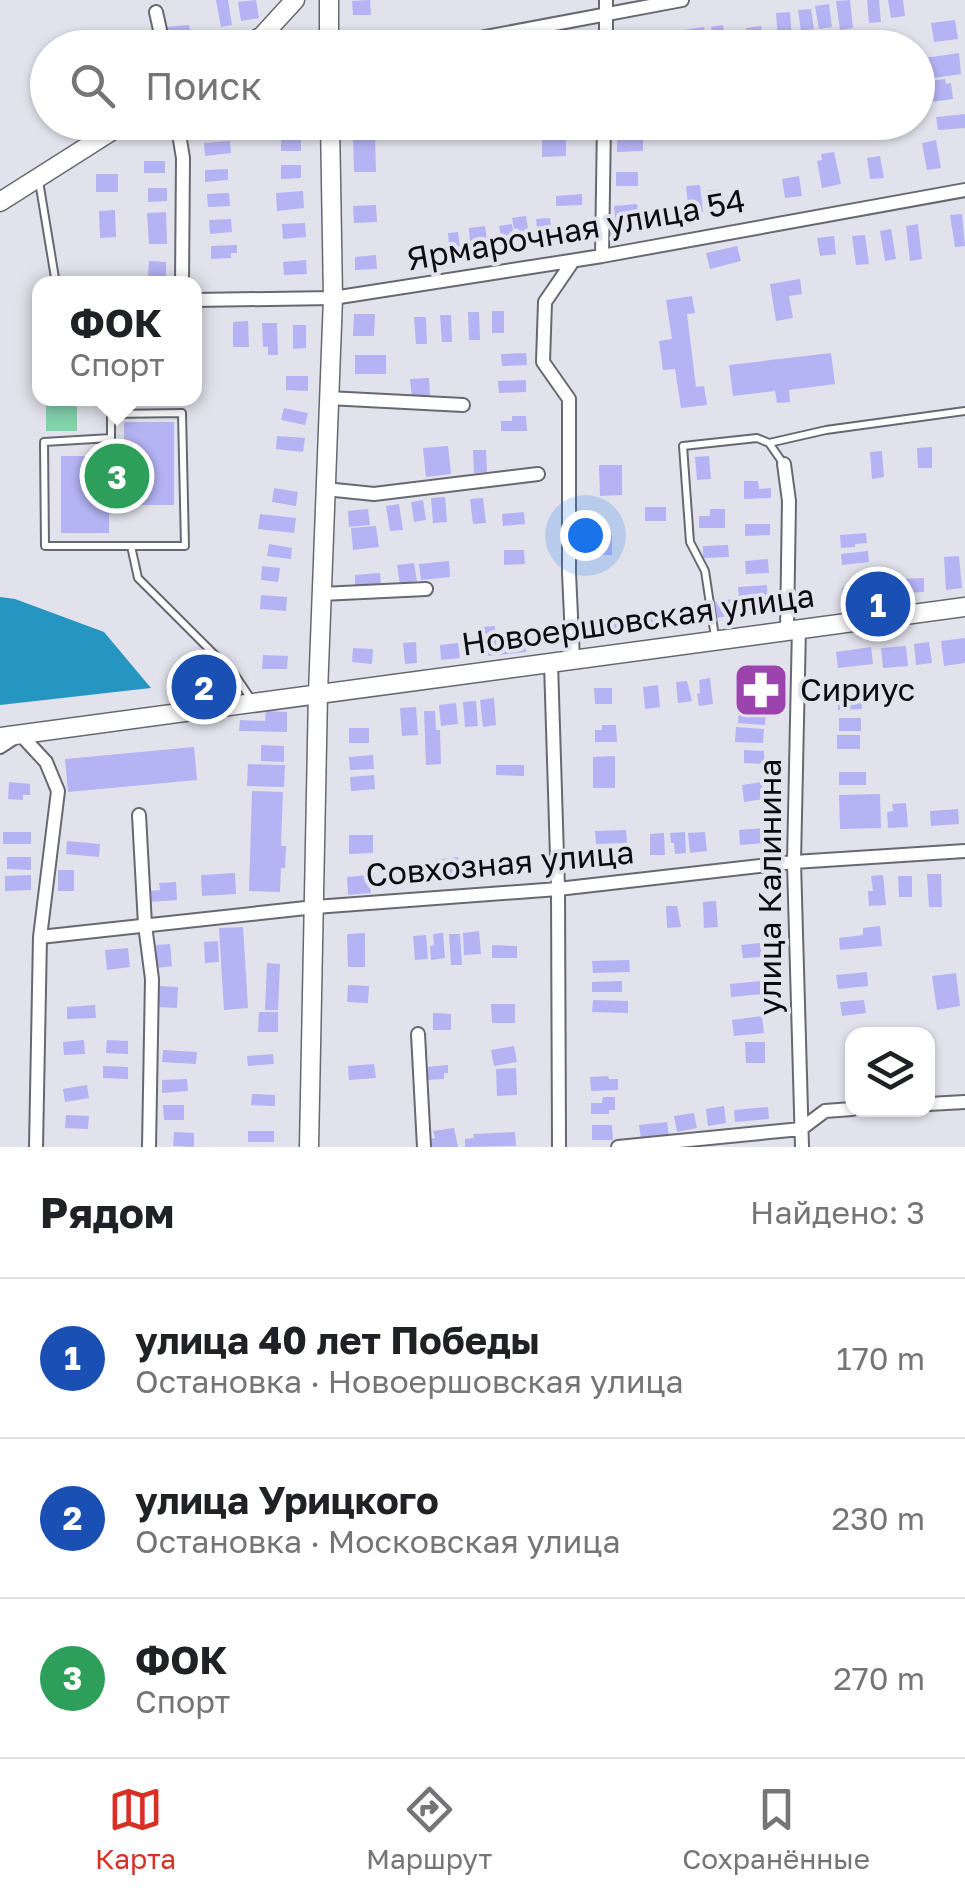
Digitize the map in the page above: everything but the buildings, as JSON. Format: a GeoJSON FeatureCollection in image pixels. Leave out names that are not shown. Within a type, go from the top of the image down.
{"type":"FeatureCollection","features":[{"type":"Feature","properties":{"kind":"street"},"geometry":{"type":"LineString","coordinates":[[268,30],[295,0]]}},
{"type":"Feature","properties":{"kind":"street"},"geometry":{"type":"LineString","coordinates":[[328,30],[329,0]]}},
{"type":"Feature","properties":{"kind":"street"},"geometry":{"type":"LineString","coordinates":[[506,30],[606,7],[682,0]]}},
{"type":"Feature","properties":{"kind":"street"},"geometry":{"type":"LineString","coordinates":[[156,12],[160,30]]}},
{"type":"Feature","properties":{"kind":"street"},"geometry":{"type":"LineString","coordinates":[[0,202],[98,140]]}},
{"type":"Feature","properties":{"kind":"street"},"geometry":{"type":"LineString","coordinates":[[180,140],[182,276]]}},
{"type":"Feature","properties":{"kind":"street"},"geometry":{"type":"LineString","coordinates":[[309,1147],[318,693],[333,298],[330,140]]}},
{"type":"Feature","properties":{"kind":"street"},"geometry":{"type":"LineString","coordinates":[[602,256],[604,140]]}},
{"type":"Feature","properties":{"kind":"street","name":"Ярмарочная улица 54"},"geometry":{"type":"LineString","coordinates":[[202,300],[333,298],[573,261],[965,190]]}},
{"type":"Feature","properties":{"kind":"street"},"geometry":{"type":"LineString","coordinates":[[573,261],[545,302],[543,362],[568,399],[568,574],[573,660]]}},
{"type":"Feature","properties":{"kind":"street"},"geometry":{"type":"LineString","coordinates":[[328,398],[463,404]]}},
{"type":"Feature","properties":{"kind":"street","name":"улица Калинина"},"geometry":{"type":"LineString","coordinates":[[784,464],[789,500],[793,628],[794,862],[802,1147]]}},
{"type":"Feature","properties":{"kind":"street"},"geometry":{"type":"LineString","coordinates":[[325,489],[374,494],[538,474]]}},
{"type":"Feature","properties":{"kind":"street"},"geometry":{"type":"LineString","coordinates":[[322,594],[426,589]]}},
{"type":"Feature","properties":{"kind":"street","name":"Новоершовская улица"},"geometry":{"type":"LineString","coordinates":[[0,737],[965,607]]}},
{"type":"Feature","properties":{"kind":"street"},"geometry":{"type":"LineString","coordinates":[[551,663],[560,1147]]}},
{"type":"Feature","properties":{"kind":"street"},"geometry":{"type":"LineString","coordinates":[[0,747],[20,734],[46,762],[58,791],[40,938],[36,1147]]}},
{"type":"Feature","properties":{"kind":"street"},"geometry":{"type":"LineString","coordinates":[[139,815],[144,925],[152,979],[148,1147]]}},
{"type":"Feature","properties":{"kind":"street","name":"Совхозная улица"},"geometry":{"type":"LineString","coordinates":[[40,938],[315,908],[558,889],[794,862],[965,851]]}},
{"type":"Feature","properties":{"kind":"street"},"geometry":{"type":"LineString","coordinates":[[418,1034],[424,1147]]}},
{"type":"Feature","properties":{"kind":"street"},"geometry":{"type":"LineString","coordinates":[[935,1104],[965,1102]]}},
{"type":"Feature","properties":{"kind":"street"},"geometry":{"type":"LineString","coordinates":[[618,1147],[801,1129],[825,1111],[845,1110]]}},
{"type":"Feature","properties":{"kind":"lane"},"geometry":{"type":"LineString","coordinates":[[38,178],[55,276]]}},
{"type":"Feature","properties":{"kind":"lane"},"geometry":{"type":"LineString","coordinates":[[112,406],[111,438],[44,442],[45,546],[185,546],[182,413],[112,414]]}},
{"type":"Feature","properties":{"kind":"lane"},"geometry":{"type":"LineString","coordinates":[[769,443],[826,430],[965,411]]}},
{"type":"Feature","properties":{"kind":"lane"},"geometry":{"type":"LineString","coordinates":[[716,639],[705,571],[690,542],[683,446],[756,438],[769,443],[784,464]]}},
{"type":"Feature","properties":{"kind":"lane"},"geometry":{"type":"LineString","coordinates":[[131,546],[138,578],[235,674],[253,702]]}},
{"type":"Feature","properties":{"kind":"green space"},"geometry":{"type":"Polygon","coordinates":[[[46,406],[77,406],[77,431],[46,431],[46,406]]]}},
{"type":"Feature","properties":{"kind":"water"},"geometry":{"type":"Polygon","coordinates":[[[0,597],[104,632],[151,688],[0,705],[0,597]]]}},
{"type":"Feature","properties":{"kind":"place","name":"ФОК"},"geometry":{"type":"Point","coordinates":[117,476]}},
{"type":"Feature","properties":{"kind":"place","name":"улица 40 лет Победы"},"geometry":{"type":"Point","coordinates":[878,604]}},
{"type":"Feature","properties":{"kind":"place","name":"улица Урицкого"},"geometry":{"type":"Point","coordinates":[204,687]}},
{"type":"Feature","properties":{"kind":"place","name":"Сириус"},"geometry":{"type":"Point","coordinates":[761,690]}}]}
